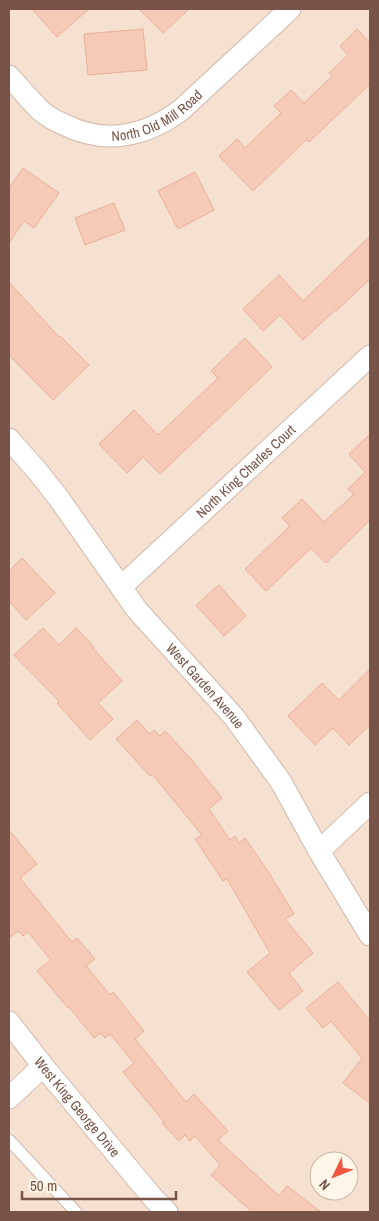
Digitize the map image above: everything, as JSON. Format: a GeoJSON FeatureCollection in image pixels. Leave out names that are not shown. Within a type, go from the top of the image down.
{"type":"FeatureCollection","features":[{"type":"Feature","properties":{"kind":"street","name":"North Old Mill Road"},"geometry":{"type":"LineString","coordinates":[[9,76],[41,110],[58,122],[76,131],[98,136],[131,134],[168,120],[182,110],[290,9]]}},
{"type":"Feature","properties":{"kind":"street","name":"North King Charles Court"},"geometry":{"type":"LineString","coordinates":[[121,587],[370,356]]}},
{"type":"Feature","properties":{"kind":"street","name":"West Garden Avenue"},"geometry":{"type":"LineString","coordinates":[[14,445],[60,500],[137,610],[234,717],[281,782],[370,935]]}},
{"type":"Feature","properties":{"kind":"street"},"geometry":{"type":"LineString","coordinates":[[319,850],[370,803]]}},
{"type":"Feature","properties":{"kind":"street","name":"West King George Drive"},"geometry":{"type":"LineString","coordinates":[[9,1022],[43,1066],[167,1212]]}},
{"type":"Feature","properties":{"kind":"street"},"geometry":{"type":"LineString","coordinates":[[9,1098],[43,1066]]}},
{"type":"Feature","properties":{"kind":"lane"},"geometry":{"type":"LineString","coordinates":[[9,1140],[76,1212]]}},
{"type":"Feature","properties":{"kind":"shaded area"},"geometry":{"type":"Polygon","coordinates":[[[9,9],[370,9],[370,1212],[9,1212],[9,9]]]}},
{"type":"Feature","properties":{"kind":"building"},"geometry":{"type":"Polygon","coordinates":[[[32,9],[89,9],[57,37],[32,9]]]}},
{"type":"Feature","properties":{"kind":"building"},"geometry":{"type":"Polygon","coordinates":[[[139,9],[189,9],[163,33],[139,9]]]}},
{"type":"Feature","properties":{"kind":"building"},"geometry":{"type":"Polygon","coordinates":[[[143,29],[147,70],[88,75],[84,34],[143,29]]]}},
{"type":"Feature","properties":{"kind":"building"},"geometry":{"type":"Polygon","coordinates":[[[357,29],[370,43],[370,84],[309,142],[306,140],[253,191],[219,156],[237,139],[245,148],[281,113],[274,106],[291,90],[304,103],[332,76],[329,73],[348,55],[340,46],[357,29]]]}},
{"type":"Feature","properties":{"kind":"building"},"geometry":{"type":"Polygon","coordinates":[[[23,168],[59,193],[34,228],[24,221],[9,243],[9,188],[23,168]]]}},
{"type":"Feature","properties":{"kind":"building"},"geometry":{"type":"Polygon","coordinates":[[[195,172],[214,210],[178,229],[158,191],[195,172]]]}},
{"type":"Feature","properties":{"kind":"building"},"geometry":{"type":"Polygon","coordinates":[[[114,203],[125,230],[85,245],[75,218],[114,203]]]}},
{"type":"Feature","properties":{"kind":"building"},"geometry":{"type":"Polygon","coordinates":[[[370,236],[370,279],[303,340],[280,315],[263,331],[243,309],[279,275],[303,301],[370,236]]]}},
{"type":"Feature","properties":{"kind":"building"},"geometry":{"type":"Polygon","coordinates":[[[9,282],[59,337],[89,365],[53,400],[9,355],[9,282]]]}},
{"type":"Feature","properties":{"kind":"building"},"geometry":{"type":"Polygon","coordinates":[[[245,338],[272,367],[160,474],[143,457],[127,473],[99,444],[134,410],[158,435],[218,378],[211,371],[245,338]]]}},
{"type":"Feature","properties":{"kind":"building"},"geometry":{"type":"Polygon","coordinates":[[[370,434],[370,520],[326,563],[311,548],[266,591],[245,569],[290,526],[282,518],[302,499],[324,522],[354,494],[348,489],[365,472],[349,454],[370,434]]]}},
{"type":"Feature","properties":{"kind":"building"},"geometry":{"type":"Polygon","coordinates":[[[22,558],[55,593],[26,620],[9,601],[9,571],[22,558]]]}},
{"type":"Feature","properties":{"kind":"building"},"geometry":{"type":"Polygon","coordinates":[[[219,585],[246,616],[224,636],[196,605],[219,585]]]}},
{"type":"Feature","properties":{"kind":"building"},"geometry":{"type":"Polygon","coordinates":[[[43,628],[59,645],[76,628],[122,681],[98,703],[113,719],[90,740],[57,703],[59,701],[14,655],[43,628]]]}},
{"type":"Feature","properties":{"kind":"building"},"geometry":{"type":"Polygon","coordinates":[[[370,669],[370,725],[349,745],[333,728],[315,745],[288,716],[322,683],[339,700],[370,669]]]}},
{"type":"Feature","properties":{"kind":"building"},"geometry":{"type":"Polygon","coordinates":[[[137,720],[150,734],[154,730],[160,736],[165,731],[191,759],[222,798],[209,809],[230,840],[235,836],[239,843],[245,838],[294,914],[285,919],[313,953],[289,973],[303,991],[279,1010],[247,972],[270,953],[227,879],[223,881],[195,839],[202,835],[152,774],[150,776],[116,739],[137,720]]]}},
{"type":"Feature","properties":{"kind":"building"},"geometry":{"type":"Polygon","coordinates":[[[9,830],[37,864],[20,878],[72,942],[77,938],[95,959],[86,966],[110,995],[113,992],[144,1031],[135,1039],[186,1102],[194,1094],[228,1131],[218,1140],[279,1196],[287,1186],[321,1212],[252,1212],[211,1175],[220,1165],[195,1136],[190,1141],[185,1135],[179,1141],[162,1123],[164,1122],[123,1072],[134,1063],[110,1034],[105,1038],[101,1033],[94,1038],[37,971],[51,960],[28,932],[23,936],[18,931],[9,938],[9,830]]]}},
{"type":"Feature","properties":{"kind":"building"},"geometry":{"type":"Polygon","coordinates":[[[338,982],[370,1021],[370,1103],[343,1083],[362,1058],[331,1021],[323,1028],[306,1008],[338,982]]]}}]}
